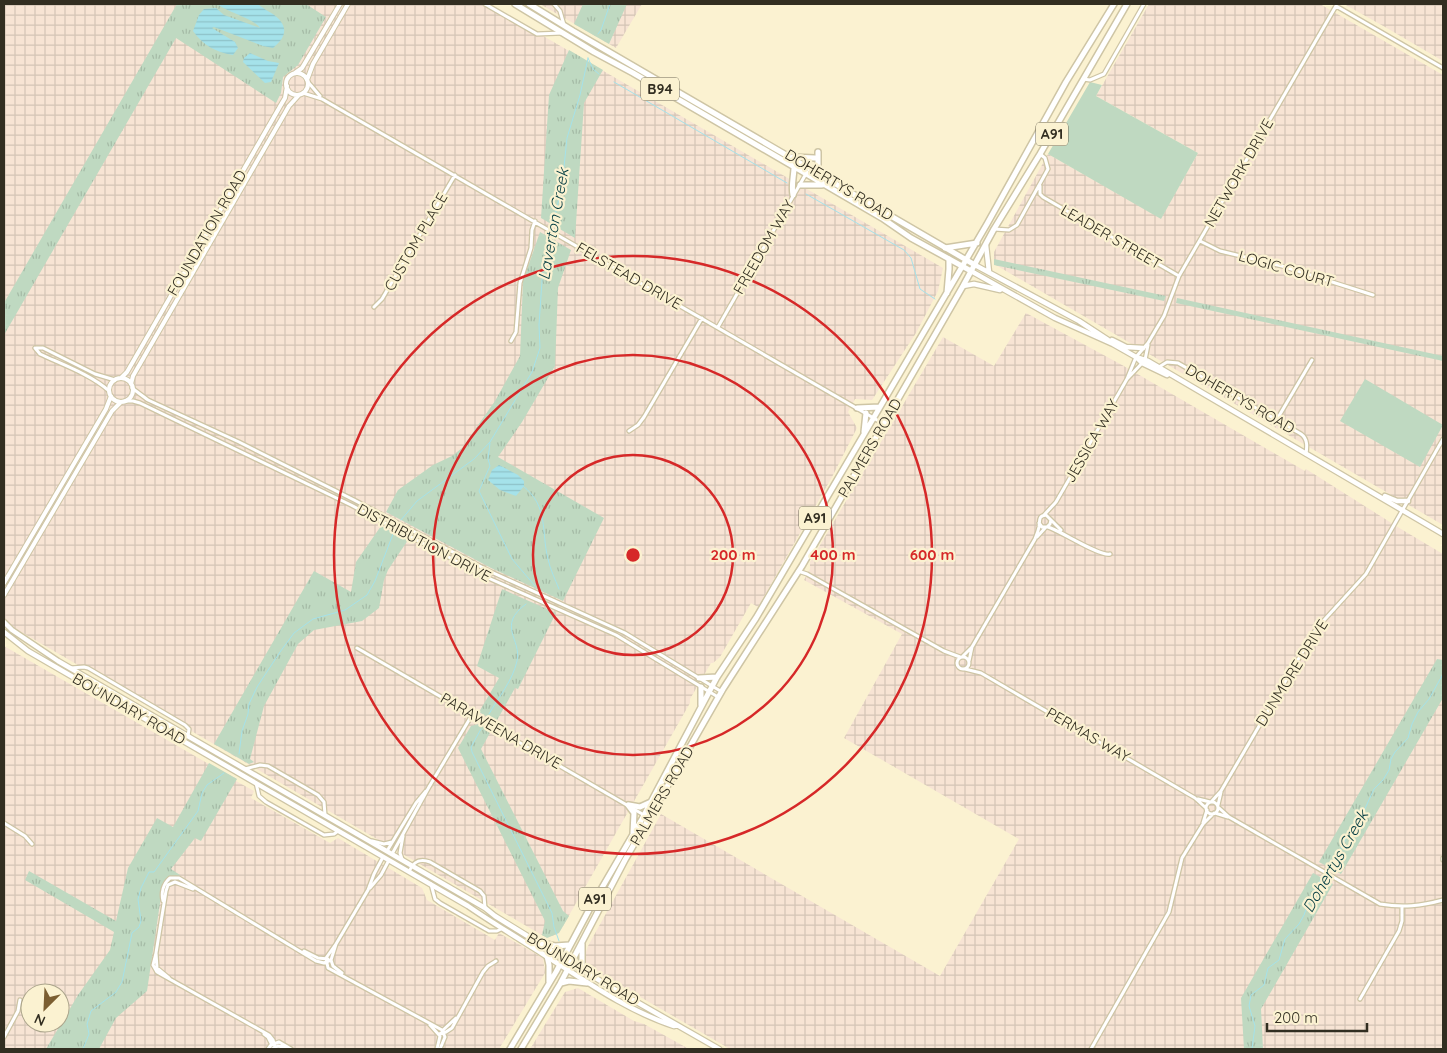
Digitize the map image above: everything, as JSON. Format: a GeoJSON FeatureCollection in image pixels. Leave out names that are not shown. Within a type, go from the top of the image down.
{"type":"FeatureCollection","features":[{"type":"Feature","properties":{"kind":"main road","name":"DOHERTYS ROAD"},"geometry":{"type":"LineString","coordinates":[[515,4],[825,185],[949,260],[1055,318],[1113,344],[1144,361],[1443,534]]}},
{"type":"Feature","properties":{"kind":"main road","name":"DOHERTYS ROAD"},"geometry":{"type":"LineString","coordinates":[[529,4],[810,167],[944,248],[1104,336],[1113,344]]}},
{"type":"Feature","properties":{"kind":"main road","name":"PALMERS ROAD"},"geometry":{"type":"LineString","coordinates":[[559,965],[644,815],[711,689],[756,618],[947,294],[1114,4]]}},
{"type":"Feature","properties":{"kind":"main road","name":"PALMERS ROAD"},"geometry":{"type":"LineString","coordinates":[[567,970],[625,860],[720,694],[802,566],[994,229],[1127,4]]}},
{"type":"Feature","properties":{"kind":"main road"},"geometry":{"type":"LineString","coordinates":[[818,152],[818,172]]}},
{"type":"Feature","properties":{"kind":"main road"},"geometry":{"type":"LineString","coordinates":[[792,157],[815,158]]}},
{"type":"Feature","properties":{"kind":"main road"},"geometry":{"type":"LineString","coordinates":[[793,195],[794,167]]}},
{"type":"Feature","properties":{"kind":"main road"},"geometry":{"type":"LineString","coordinates":[[800,185],[825,185]]}},
{"type":"Feature","properties":{"kind":"main road"},"geometry":{"type":"LineString","coordinates":[[944,248],[976,243]]}},
{"type":"Feature","properties":{"kind":"main road"},"geometry":{"type":"LineString","coordinates":[[986,243],[989,272]]}},
{"type":"Feature","properties":{"kind":"main road"},"geometry":{"type":"LineString","coordinates":[[947,294],[950,269],[949,260]]}},
{"type":"Feature","properties":{"kind":"main road"},"geometry":{"type":"LineString","coordinates":[[963,286],[974,284],[1006,291]]}},
{"type":"Feature","properties":{"kind":"main road"},"geometry":{"type":"LineString","coordinates":[[1104,336],[1126,347],[1143,348]]}},
{"type":"Feature","properties":{"kind":"main road","name":"DOHERTYS ROAD"},"geometry":{"type":"LineString","coordinates":[[1144,361],[1158,367],[1180,381]]}},
{"type":"Feature","properties":{"kind":"main road"},"geometry":{"type":"LineString","coordinates":[[857,408],[880,407]]}},
{"type":"Feature","properties":{"kind":"main road"},"geometry":{"type":"LineString","coordinates":[[864,435],[866,413]]}},
{"type":"Feature","properties":{"kind":"main road"},"geometry":{"type":"LineString","coordinates":[[1343,476],[1356,480],[1388,499],[1408,501]]}},
{"type":"Feature","properties":{"kind":"main road","name":"BOUNDARY ROAD"},"geometry":{"type":"LineString","coordinates":[[4,622],[12,630],[70,668],[485,908],[563,958],[683,1028],[713,1048],[719,1049]]}},
{"type":"Feature","properties":{"kind":"main road","name":"BOUNDARY ROAD"},"geometry":{"type":"LineString","coordinates":[[4,632],[28,651],[468,906],[587,983],[651,1016],[683,1028]]}},
{"type":"Feature","properties":{"kind":"main road"},"geometry":{"type":"LineString","coordinates":[[699,678],[718,677]]}},
{"type":"Feature","properties":{"kind":"main road"},"geometry":{"type":"LineString","coordinates":[[701,687],[702,705]]}},
{"type":"Feature","properties":{"kind":"main road"},"geometry":{"type":"LineString","coordinates":[[185,742],[188,736]]}},
{"type":"Feature","properties":{"kind":"main road"},"geometry":{"type":"LineString","coordinates":[[628,805],[640,807],[651,802]]}},
{"type":"Feature","properties":{"kind":"main road"},"geometry":{"type":"LineString","coordinates":[[628,805],[634,813],[633,834]]}},
{"type":"Feature","properties":{"kind":"main road"},"geometry":{"type":"LineString","coordinates":[[335,821],[338,831]]}},
{"type":"Feature","properties":{"kind":"main road"},"geometry":{"type":"LineString","coordinates":[[383,857],[387,851]]}},
{"type":"Feature","properties":{"kind":"main road"},"geometry":{"type":"LineString","coordinates":[[389,860],[392,854]]}},
{"type":"Feature","properties":{"kind":"main road"},"geometry":{"type":"LineString","coordinates":[[495,916],[501,923],[501,929]]}},
{"type":"Feature","properties":{"kind":"main road"},"geometry":{"type":"LineString","coordinates":[[582,941],[582,969]]}},
{"type":"Feature","properties":{"kind":"main road"},"geometry":{"type":"LineString","coordinates":[[538,942],[555,946],[569,945]]}},
{"type":"Feature","properties":{"kind":"main road"},"geometry":{"type":"LineString","coordinates":[[546,956],[549,965],[549,983]]}},
{"type":"Feature","properties":{"kind":"main road","name":"A91"},"geometry":{"type":"LineString","coordinates":[[510,1049],[559,965]]}},
{"type":"Feature","properties":{"kind":"main road","name":"A91"},"geometry":{"type":"LineString","coordinates":[[521,1049],[567,970]]}},
{"type":"Feature","properties":{"kind":"main road"},"geometry":{"type":"LineString","coordinates":[[560,984],[569,981],[587,983]]}},
{"type":"Feature","properties":{"kind":"main road"},"geometry":{"type":"LineString","coordinates":[[647,1007],[652,1014],[651,1016]]}},
{"type":"Feature","properties":{"kind":"street"},"geometry":{"type":"LineString","coordinates":[[340,4],[302,68],[290,76],[287,86],[290,92],[301,94],[307,88],[312,64],[348,4]]}},
{"type":"Feature","properties":{"kind":"street"},"geometry":{"type":"LineString","coordinates":[[485,4],[537,34],[562,33]]}},
{"type":"Feature","properties":{"kind":"street"},"geometry":{"type":"LineString","coordinates":[[554,4],[560,11],[565,26]]}},
{"type":"Feature","properties":{"kind":"street"},"geometry":{"type":"LineString","coordinates":[[1084,79],[1090,80],[1104,74],[1144,4]]}},
{"type":"Feature","properties":{"kind":"street","name":"NETWORK DRIVE"},"geometry":{"type":"LineString","coordinates":[[1136,357],[1148,343],[1168,307],[1179,276],[1336,6],[1443,68]]}},
{"type":"Feature","properties":{"kind":"street"},"geometry":{"type":"LineString","coordinates":[[321,36],[327,40]]}},
{"type":"Feature","properties":{"kind":"street"},"geometry":{"type":"LineString","coordinates":[[295,73],[303,74],[308,81]]}},
{"type":"Feature","properties":{"kind":"street","name":"FELSTEAD DRIVE"},"geometry":{"type":"LineString","coordinates":[[308,81],[322,98]]}},
{"type":"Feature","properties":{"kind":"street","name":"FOUNDATION ROAD"},"geometry":{"type":"LineString","coordinates":[[121,378],[127,372],[282,104],[287,86]]}},
{"type":"Feature","properties":{"kind":"street","name":"FELSTEAD DRIVE"},"geometry":{"type":"LineString","coordinates":[[301,94],[322,98],[884,424]]}},
{"type":"Feature","properties":{"kind":"street","name":"FOUNDATION ROAD"},"geometry":{"type":"LineString","coordinates":[[132,386],[133,376],[288,106],[301,94]]}},
{"type":"Feature","properties":{"kind":"street"},"geometry":{"type":"LineString","coordinates":[[994,229],[1009,230],[1013,228],[1032,200],[1048,169],[1045,158],[1040,154]]}},
{"type":"Feature","properties":{"kind":"street","name":"FREEDOM WAY"},"geometry":{"type":"LineString","coordinates":[[718,327],[810,167]]}},
{"type":"Feature","properties":{"kind":"street","name":"CUSTOM PLACE"},"geometry":{"type":"LineString","coordinates":[[374,307],[382,299],[455,175]]}},
{"type":"Feature","properties":{"kind":"street"},"geometry":{"type":"LineString","coordinates":[[1032,200],[1042,197],[1040,186]]}},
{"type":"Feature","properties":{"kind":"street","name":"LEADER STREET"},"geometry":{"type":"LineString","coordinates":[[1042,197],[1179,276]]}},
{"type":"Feature","properties":{"kind":"street"},"geometry":{"type":"LineString","coordinates":[[510,341],[516,332],[520,283],[531,248],[532,230],[535,221]]}},
{"type":"Feature","properties":{"kind":"street","name":"LOGIC COURT"},"geometry":{"type":"LineString","coordinates":[[1200,241],[1220,251],[1282,266],[1373,295]]}},
{"type":"Feature","properties":{"kind":"street"},"geometry":{"type":"LineString","coordinates":[[180,280],[186,283]]}},
{"type":"Feature","properties":{"kind":"street"},"geometry":{"type":"LineString","coordinates":[[629,431],[638,425],[644,417],[702,318]]}},
{"type":"Feature","properties":{"kind":"street"},"geometry":{"type":"LineString","coordinates":[[156,322],[162,325]]}},
{"type":"Feature","properties":{"kind":"street","name":"NETWORK DRIVE"},"geometry":{"type":"LineString","coordinates":[[1144,361],[1148,343]]}},
{"type":"Feature","properties":{"kind":"street"},"geometry":{"type":"LineString","coordinates":[[115,380],[95,374],[43,348],[35,348],[40,354],[103,385],[113,399],[123,401]]}},
{"type":"Feature","properties":{"kind":"street","name":"JESSICA WAY"},"geometry":{"type":"LineString","coordinates":[[1050,519],[1056,502],[1127,379],[1136,357]]}},
{"type":"Feature","properties":{"kind":"street"},"geometry":{"type":"LineString","coordinates":[[1276,421],[1312,360]]}},
{"type":"Feature","properties":{"kind":"street","name":"JESSICA WAY"},"geometry":{"type":"LineString","coordinates":[[1127,379],[1144,361]]}},
{"type":"Feature","properties":{"kind":"street","name":"DOHERTYS ROAD"},"geometry":{"type":"LineString","coordinates":[[1158,367],[1167,362],[1178,363],[1304,437],[1307,447],[1306,454]]}},
{"type":"Feature","properties":{"kind":"street"},"geometry":{"type":"LineString","coordinates":[[4,583],[106,409],[110,385],[115,380],[121,378],[128,381],[132,386],[131,396],[112,411],[4,595]]}},
{"type":"Feature","properties":{"kind":"street","name":"DISTRIBUTION DRIVE"},"geometry":{"type":"LineString","coordinates":[[132,386],[148,400],[239,442],[339,492],[499,576],[632,637],[699,678],[720,694]]}},
{"type":"Feature","properties":{"kind":"street","name":"DISTRIBUTION DRIVE"},"geometry":{"type":"LineString","coordinates":[[123,401],[133,400],[236,448],[496,581],[616,635],[701,687],[711,689]]}},
{"type":"Feature","properties":{"kind":"street","name":"DUNMORE DRIVE"},"geometry":{"type":"LineString","coordinates":[[1210,802],[1221,791],[1316,629],[1366,574],[1443,439]]}},
{"type":"Feature","properties":{"kind":"street"},"geometry":{"type":"LineString","coordinates":[[236,448],[239,442]]}},
{"type":"Feature","properties":{"kind":"street"},"geometry":{"type":"LineString","coordinates":[[336,498],[339,492]]}},
{"type":"Feature","properties":{"kind":"street","name":"JESSICA WAY"},"geometry":{"type":"LineString","coordinates":[[1044,515],[1056,502]]}},
{"type":"Feature","properties":{"kind":"street"},"geometry":{"type":"LineString","coordinates":[[370,515],[372,509]]}},
{"type":"Feature","properties":{"kind":"street"},"geometry":{"type":"LineString","coordinates":[[1035,540],[1039,518],[1044,515],[1048,516],[1064,533]]}},
{"type":"Feature","properties":{"kind":"street"},"geometry":{"type":"LineString","coordinates":[[957,664],[957,661],[972,646],[1035,540],[1050,524],[1050,519]]}},
{"type":"Feature","properties":{"kind":"street"},"geometry":{"type":"LineString","coordinates":[[1039,523],[1042,527],[1064,533],[1102,554],[1110,554]]}},
{"type":"Feature","properties":{"kind":"street"},"geometry":{"type":"LineString","coordinates":[[466,566],[468,560]]}},
{"type":"Feature","properties":{"kind":"street"},"geometry":{"type":"LineString","coordinates":[[802,566],[807,574]]}},
{"type":"Feature","properties":{"kind":"street"},"geometry":{"type":"LineString","coordinates":[[10,572],[15,574]]}},
{"type":"Feature","properties":{"kind":"street"},"geometry":{"type":"LineString","coordinates":[[798,572],[807,574],[944,651],[966,657],[969,661]]}},
{"type":"Feature","properties":{"kind":"street"},"geometry":{"type":"LineString","coordinates":[[496,581],[499,576]]}},
{"type":"Feature","properties":{"kind":"street"},"geometry":{"type":"LineString","coordinates":[[563,612],[565,606]]}},
{"type":"Feature","properties":{"kind":"street"},"geometry":{"type":"LineString","coordinates":[[629,643],[632,637]]}},
{"type":"Feature","properties":{"kind":"street"},"geometry":{"type":"LineString","coordinates":[[644,652],[647,646]]}},
{"type":"Feature","properties":{"kind":"street"},"geometry":{"type":"LineString","coordinates":[[944,651],[960,668],[964,669],[968,666],[972,646]]}},
{"type":"Feature","properties":{"kind":"street","name":"PARAWEENA DRIVE"},"geometry":{"type":"LineString","coordinates":[[357,648],[628,805],[644,815],[648,822]]}},
{"type":"Feature","properties":{"kind":"street"},"geometry":{"type":"LineString","coordinates":[[654,658],[658,652]]}},
{"type":"Feature","properties":{"kind":"street","name":"PERMAS WAY"},"geometry":{"type":"LineString","coordinates":[[969,661],[980,673]]}},
{"type":"Feature","properties":{"kind":"street"},"geometry":{"type":"LineString","coordinates":[[70,668],[84,667],[96,673],[185,725],[189,729],[188,736]]}},
{"type":"Feature","properties":{"kind":"street","name":"PERMAS WAY"},"geometry":{"type":"LineString","coordinates":[[964,669],[980,673],[1195,798],[1207,809]]}},
{"type":"Feature","properties":{"kind":"street"},"geometry":{"type":"LineString","coordinates":[[392,854],[472,715]]}},
{"type":"Feature","properties":{"kind":"street"},"geometry":{"type":"LineString","coordinates":[[245,769],[256,765],[264,765],[303,786],[321,798],[325,806],[325,815]]}},
{"type":"Feature","properties":{"kind":"street","name":"BOUNDARY ROAD"},"geometry":{"type":"LineString","coordinates":[[256,783],[259,796],[266,802],[324,836],[338,831]]}},
{"type":"Feature","properties":{"kind":"street"},"geometry":{"type":"LineString","coordinates":[[387,851],[416,804],[429,787]]}},
{"type":"Feature","properties":{"kind":"street","name":"DUNMORE DRIVE"},"geometry":{"type":"LineString","coordinates":[[1218,806],[1221,791]]}},
{"type":"Feature","properties":{"kind":"street","name":"PERMAS WAY"},"geometry":{"type":"LineString","coordinates":[[1195,798],[1210,802]]}},
{"type":"Feature","properties":{"kind":"street"},"geometry":{"type":"LineString","coordinates":[[1203,824],[1210,802],[1216,803],[1229,817],[1372,901],[1402,907],[1424,905],[1443,900]]}},
{"type":"Feature","properties":{"kind":"street"},"geometry":{"type":"LineString","coordinates":[[1090,1049],[1169,912],[1180,863],[1203,824],[1218,806]]}},
{"type":"Feature","properties":{"kind":"street"},"geometry":{"type":"LineString","coordinates":[[1207,809],[1210,813],[1229,817]]}},
{"type":"Feature","properties":{"kind":"street"},"geometry":{"type":"LineString","coordinates":[[644,815],[652,814]]}},
{"type":"Feature","properties":{"kind":"street"},"geometry":{"type":"LineString","coordinates":[[4,823],[25,836],[32,844]]}},
{"type":"Feature","properties":{"kind":"street"},"geometry":{"type":"LineString","coordinates":[[402,860],[400,853],[404,833]]}},
{"type":"Feature","properties":{"kind":"street"},"geometry":{"type":"LineString","coordinates":[[366,839],[384,844],[393,842]]}},
{"type":"Feature","properties":{"kind":"street"},"geometry":{"type":"LineString","coordinates":[[326,960],[368,890],[383,857]]}},
{"type":"Feature","properties":{"kind":"street"},"geometry":{"type":"LineString","coordinates":[[368,890],[381,875],[389,860]]}},
{"type":"Feature","properties":{"kind":"street","name":"BOUNDARY ROAD"},"geometry":{"type":"LineString","coordinates":[[412,866],[414,863],[424,860],[438,866],[480,891],[484,896],[485,908]]}},
{"type":"Feature","properties":{"kind":"street"},"geometry":{"type":"LineString","coordinates":[[409,872],[412,866]]}},
{"type":"Feature","properties":{"kind":"street"},"geometry":{"type":"LineString","coordinates":[[273,1046],[268,1037],[262,1032],[155,970],[153,965],[163,902],[163,887],[170,878],[182,880],[316,961],[331,960]]}},
{"type":"Feature","properties":{"kind":"street","name":"BOUNDARY ROAD"},"geometry":{"type":"LineString","coordinates":[[431,884],[435,899],[440,903],[489,932],[501,929]]}},
{"type":"Feature","properties":{"kind":"street"},"geometry":{"type":"LineString","coordinates":[[1360,1000],[1399,931],[1402,921],[1402,907]]}},
{"type":"Feature","properties":{"kind":"street"},"geometry":{"type":"LineString","coordinates":[[336,944],[331,960],[333,966],[344,975],[442,1032]]}},
{"type":"Feature","properties":{"kind":"street"},"geometry":{"type":"LineString","coordinates":[[326,960],[331,970],[344,975]]}},
{"type":"Feature","properties":{"kind":"street"},"geometry":{"type":"LineString","coordinates":[[442,1032],[452,1028],[485,969],[496,961]]}},
{"type":"Feature","properties":{"kind":"street"},"geometry":{"type":"LineString","coordinates":[[4,1037],[18,1011],[20,1000]]}},
{"type":"Feature","properties":{"kind":"street"},"geometry":{"type":"LineString","coordinates":[[438,1049],[442,1032]]}},
{"type":"Feature","properties":{"kind":"street"},"geometry":{"type":"LineString","coordinates":[[268,1049],[273,1046],[281,1046],[291,1049]]}},
{"type":"Feature","properties":{"kind":"shaded area"},"geometry":{"type":"Polygon","coordinates":[[[4,4],[488,4],[943,268],[938,291],[916,333],[872,400],[855,399],[848,412],[857,428],[832,477],[758,607],[751,603],[720,657],[711,663],[559,933],[547,938],[4,622],[4,4]]]}},
{"type":"Feature","properties":{"kind":"shaded area"},"geometry":{"type":"Polygon","coordinates":[[[540,4],[642,4],[616,48],[540,4]]]}},
{"type":"Feature","properties":{"kind":"shaded area"},"geometry":{"type":"Polygon","coordinates":[[[1149,4],[1320,4],[1443,75],[1443,525],[994,264],[994,252],[1048,154],[1161,218],[1198,153],[1096,96],[1149,4]]]}},
{"type":"Feature","properties":{"kind":"shaded area"},"geometry":{"type":"Polygon","coordinates":[[[1344,4],[1443,4],[1443,61],[1385,27],[1344,4]]]}},
{"type":"Feature","properties":{"kind":"shaded area"},"geometry":{"type":"Polygon","coordinates":[[[1026,313],[1122,365],[1305,471],[1306,469],[1443,554],[1442,1049],[730,1049],[585,965],[584,958],[588,946],[661,814],[940,976],[1019,839],[844,738],[902,634],[804,580],[810,569],[810,562],[943,337],[994,366],[1026,313]]]}},
{"type":"Feature","properties":{"kind":"shaded area"},"geometry":{"type":"Polygon","coordinates":[[[4,646],[237,779],[236,781],[254,791],[251,798],[330,843],[338,838],[422,888],[427,900],[495,940],[499,933],[543,958],[545,973],[499,1049],[4,1049],[4,646]]]}},
{"type":"Feature","properties":{"kind":"shaded area"},"geometry":{"type":"Polygon","coordinates":[[[578,988],[634,1021],[644,1024],[689,1049],[530,1049],[565,992],[578,988]]]}},
{"type":"Feature","properties":{"kind":"green space"},"geometry":{"type":"Polygon","coordinates":[[[177,4],[306,4],[326,17],[298,65],[283,77],[281,93],[276,103],[176,38],[4,335],[4,303],[177,4]]]}},
{"type":"Feature","properties":{"kind":"green space"},"geometry":{"type":"Polygon","coordinates":[[[583,4],[627,4],[609,44],[574,24],[583,4]]]}},
{"type":"Feature","properties":{"kind":"green space"},"geometry":{"type":"Polygon","coordinates":[[[569,50],[603,70],[584,103],[575,238],[541,218],[549,95],[569,50]]]}},
{"type":"Feature","properties":{"kind":"green space"},"geometry":{"type":"Polygon","coordinates":[[[1090,82],[1102,85],[1096,96],[1198,153],[1161,219],[1048,154],[1090,82]]]}},
{"type":"Feature","properties":{"kind":"green space"},"geometry":{"type":"Polygon","coordinates":[[[540,232],[571,250],[558,288],[555,366],[522,422],[498,457],[604,518],[563,601],[491,568],[386,512],[398,490],[433,465],[452,456],[462,448],[495,401],[520,356],[523,281],[540,232]]]}},
{"type":"Feature","properties":{"kind":"green space"},"geometry":{"type":"Polygon","coordinates":[[[994,259],[1166,296],[1164,301],[994,265],[994,259]]]}},
{"type":"Feature","properties":{"kind":"green space"},"geometry":{"type":"Polygon","coordinates":[[[1177,298],[1443,356],[1443,361],[1176,303],[1177,298]]]}},
{"type":"Feature","properties":{"kind":"green space"},"geometry":{"type":"Polygon","coordinates":[[[1365,379],[1443,425],[1420,467],[1340,421],[1365,379]]]}},
{"type":"Feature","properties":{"kind":"green space"},"geometry":{"type":"Polygon","coordinates":[[[381,526],[408,540],[388,570],[384,580],[379,608],[362,621],[314,630],[298,644],[264,706],[250,759],[254,762],[249,764],[214,744],[314,571],[351,592],[356,562],[381,526]]]}},
{"type":"Feature","properties":{"kind":"green space"},"geometry":{"type":"Polygon","coordinates":[[[502,589],[556,613],[518,689],[515,688],[496,722],[479,712],[499,678],[477,666],[502,589]]]}},
{"type":"Feature","properties":{"kind":"green space"},"geometry":{"type":"Polygon","coordinates":[[[1437,659],[1443,660],[1443,698],[1341,874],[1319,862],[1437,659]]]}},
{"type":"Feature","properties":{"kind":"green space"},"geometry":{"type":"Polygon","coordinates":[[[479,724],[491,731],[481,749],[563,911],[569,916],[559,933],[547,938],[542,935],[545,921],[458,748],[471,726],[479,724]]]}},
{"type":"Feature","properties":{"kind":"green space"},"geometry":{"type":"Polygon","coordinates":[[[209,763],[237,779],[201,841],[195,838],[171,869],[180,875],[179,877],[168,877],[163,883],[147,991],[116,1018],[99,1049],[46,1049],[55,1033],[70,1033],[70,1008],[110,950],[114,932],[25,880],[29,871],[116,921],[128,868],[157,818],[173,827],[209,763]]]}},
{"type":"Feature","properties":{"kind":"green space"},"geometry":{"type":"Polygon","coordinates":[[[1313,873],[1333,884],[1261,1009],[1263,1049],[1244,1049],[1241,998],[1313,873]]]}},
{"type":"Feature","properties":{"kind":"water"},"geometry":{"type":"Polygon","coordinates":[[[252,3],[259,5],[282,22],[284,27],[283,37],[273,48],[214,27],[212,28],[235,42],[238,48],[233,55],[215,50],[205,44],[193,31],[199,15],[204,9],[216,8],[224,15],[260,28],[252,21],[217,4],[252,3]]]}},
{"type":"Feature","properties":{"kind":"water"},"geometry":{"type":"Polygon","coordinates":[[[250,53],[268,61],[279,63],[271,82],[265,83],[243,62],[244,58],[250,53]]]}},
{"type":"Feature","properties":{"kind":"water"},"geometry":{"type":"Polygon","coordinates":[[[499,465],[518,475],[524,481],[524,486],[516,496],[500,490],[488,480],[492,470],[499,465]]]}},
{"type":"Feature","properties":{"kind":"waterway","name":"Laverton Creek"},"geometry":{"type":"LineString","coordinates":[[598,34],[610,4]]}},
{"type":"Feature","properties":{"kind":"waterway"},"geometry":{"type":"LineString","coordinates":[[588,58],[593,69],[599,74]]}},
{"type":"Feature","properties":{"kind":"waterway","name":"Laverton Creek"},"geometry":{"type":"LineString","coordinates":[[401,520],[417,501],[474,459],[490,442],[532,372],[540,348],[539,325],[543,266],[562,186],[567,138],[580,95],[588,58]]}},
{"type":"Feature","properties":{"kind":"waterway"},"geometry":{"type":"LineString","coordinates":[[614,82],[787,183]]}},
{"type":"Feature","properties":{"kind":"waterway"},"geometry":{"type":"LineString","coordinates":[[806,194],[904,250],[911,258],[920,289],[935,299]]}},
{"type":"Feature","properties":{"kind":"waterway"},"geometry":{"type":"LineString","coordinates":[[490,443],[488,459],[490,466],[479,491],[512,559],[535,586]]}},
{"type":"Feature","properties":{"kind":"waterway"},"geometry":{"type":"LineString","coordinates":[[523,486],[537,502],[543,520],[549,563],[559,589]]}},
{"type":"Feature","properties":{"kind":"waterway","name":"Laverton Creek"},"geometry":{"type":"LineString","coordinates":[[239,754],[242,731],[248,714],[249,704],[257,687],[280,652],[294,633],[313,619],[345,610],[367,595],[375,581],[393,534]]}},
{"type":"Feature","properties":{"kind":"waterway"},"geometry":{"type":"LineString","coordinates":[[489,714],[509,682],[515,668],[518,653],[511,626],[517,612],[526,604]]}},
{"type":"Feature","properties":{"kind":"waterway","name":"Dohertys Creek"},"geometry":{"type":"LineString","coordinates":[[1252,1049],[1255,1026],[1249,1006],[1251,995],[1264,985],[1268,968],[1279,960],[1285,939],[1299,924],[1312,893],[1362,815],[1374,789],[1389,770],[1391,759],[1408,738],[1418,712],[1429,699],[1443,674]]}},
{"type":"Feature","properties":{"kind":"waterway"},"geometry":{"type":"LineString","coordinates":[[481,729],[471,747],[472,752],[552,913],[559,941]]}},
{"type":"Feature","properties":{"kind":"waterway","name":"Laverton Creek"},"geometry":{"type":"LineString","coordinates":[[83,1049],[89,1034],[87,1024],[91,1011],[116,992],[122,982],[132,933],[139,927],[141,921],[138,899],[149,872],[154,872],[198,811],[202,793],[207,785],[224,773]]}}]}
